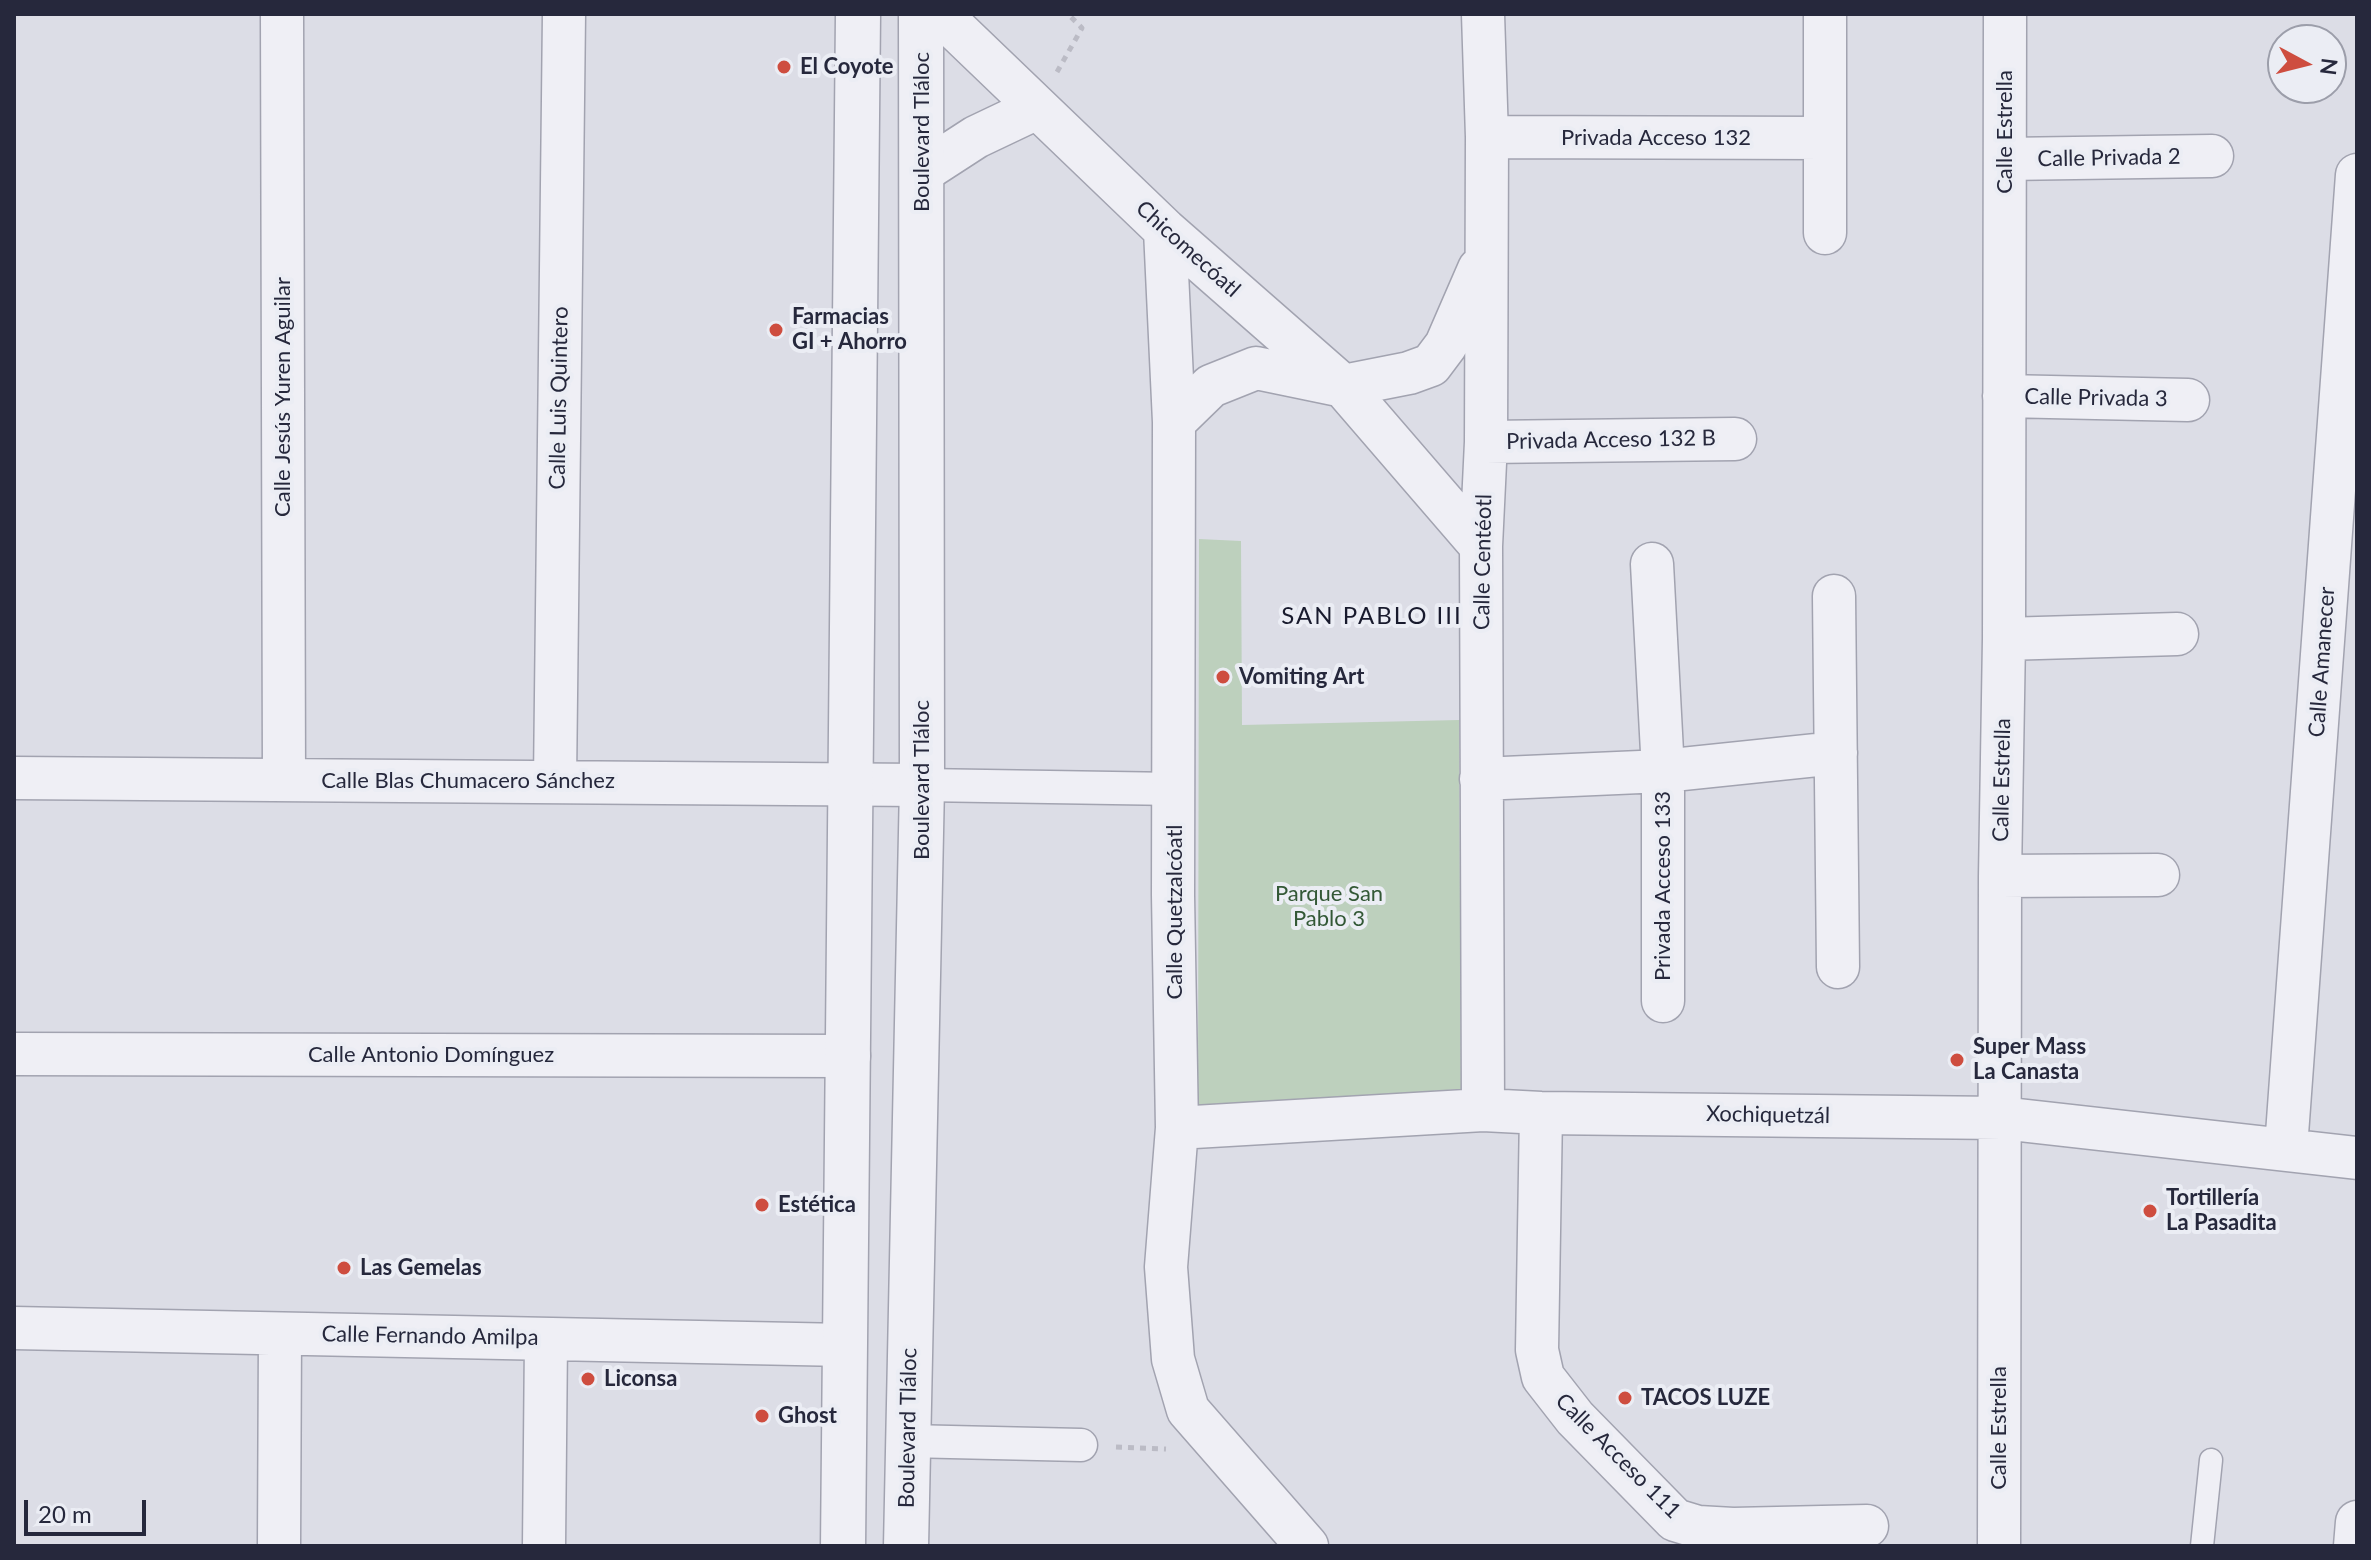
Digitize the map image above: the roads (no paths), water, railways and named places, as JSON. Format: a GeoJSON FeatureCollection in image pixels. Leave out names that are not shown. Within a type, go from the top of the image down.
{"type":"FeatureCollection","features":[{"type":"Feature","properties":{"kind":"street","name":"Calle Jesús Yuren Aguilar"},"geometry":{"type":"LineString","coordinates":[[282,14],[284,780]]}},
{"type":"Feature","properties":{"kind":"street","name":"Calle Luis Quintero"},"geometry":{"type":"LineString","coordinates":[[555,781],[564,14]]}},
{"type":"Feature","properties":{"kind":"street"},"geometry":{"type":"LineString","coordinates":[[843,1546],[858,14]]}},
{"type":"Feature","properties":{"kind":"street","name":"Boulevard Tláloc"},"geometry":{"type":"LineString","coordinates":[[906,1546],[922,785],[921,14]]}},
{"type":"Feature","properties":{"kind":"street","name":"Chicomecóatl"},"geometry":{"type":"LineString","coordinates":[[940,14],[1165,230],[1343,386],[1481,546]]}},
{"type":"Feature","properties":{"kind":"street","name":"Calle Centéotl"},"geometry":{"type":"LineString","coordinates":[[1483,14],[1487,137],[1486,442],[1481,546],[1483,1110]]}},
{"type":"Feature","properties":{"kind":"street"},"geometry":{"type":"LineString","coordinates":[[1825,14],[1825,233]]}},
{"type":"Feature","properties":{"kind":"street","name":"Calle Estrella"},"geometry":{"type":"LineString","coordinates":[[1999,1546],[2005,14]]}},
{"type":"Feature","properties":{"kind":"street"},"geometry":{"type":"LineString","coordinates":[[922,172],[976,137],[1037,108]]}},
{"type":"Feature","properties":{"kind":"street","name":"Privada Acceso 132"},"geometry":{"type":"LineString","coordinates":[[1487,137],[1825,138]]}},
{"type":"Feature","properties":{"kind":"street","name":"Calle Privada 2"},"geometry":{"type":"LineString","coordinates":[[2006,159],[2212,156]]}},
{"type":"Feature","properties":{"kind":"street","name":"Calle Amanecer"},"geometry":{"type":"LineString","coordinates":[[2286,1148],[2357,175]]}},
{"type":"Feature","properties":{"kind":"street","name":"Calle Quetzalcóatl"},"geometry":{"type":"LineString","coordinates":[[1165,230],[1174,422],[1176,789],[1173,895],[1177,1128],[1166,1267],[1173,1359],[1188,1410],[1307,1546]]}},
{"type":"Feature","properties":{"kind":"street"},"geometry":{"type":"LineString","coordinates":[[1174,422],[1211,386],[1256,368],[1343,386],[1409,373],[1431,365],[1446,345],[1485,253]]}},
{"type":"Feature","properties":{"kind":"street","name":"Calle Privada 3"},"geometry":{"type":"LineString","coordinates":[[2004,396],[2188,400]]}},
{"type":"Feature","properties":{"kind":"street","name":"Privada Acceso 132 B"},"geometry":{"type":"LineString","coordinates":[[1486,442],[1735,439]]}},
{"type":"Feature","properties":{"kind":"street","name":"Privada Acceso 133"},"geometry":{"type":"LineString","coordinates":[[1652,564],[1663,771],[1663,1001]]}},
{"type":"Feature","properties":{"kind":"street"},"geometry":{"type":"LineString","coordinates":[[1834,596],[1838,967]]}},
{"type":"Feature","properties":{"kind":"street"},"geometry":{"type":"LineString","coordinates":[[2004,639],[2177,634]]}},
{"type":"Feature","properties":{"kind":"street","name":"Privada Acceso 133"},"geometry":{"type":"LineString","coordinates":[[1481,779],[1663,771],[1836,753]]}},
{"type":"Feature","properties":{"kind":"street","name":"Calle Blas Chumacero Sánchez"},"geometry":{"type":"LineString","coordinates":[[14,778],[922,785]]}},
{"type":"Feature","properties":{"kind":"street"},"geometry":{"type":"LineString","coordinates":[[922,785],[1176,789]]}},
{"type":"Feature","properties":{"kind":"street"},"geometry":{"type":"LineString","coordinates":[[2000,876],[2158,875]]}},
{"type":"Feature","properties":{"kind":"street","name":"Calle Antonio Domínguez"},"geometry":{"type":"LineString","coordinates":[[14,1054],[849,1056]]}},
{"type":"Feature","properties":{"kind":"street","name":"Xochiquetzál"},"geometry":{"type":"LineString","coordinates":[[1177,1128],[1483,1110],[2001,1118],[2357,1158]]}},
{"type":"Feature","properties":{"kind":"street","name":"Calle Acceso 111"},"geometry":{"type":"LineString","coordinates":[[1541,1113],[1537,1350],[1543,1377],[1575,1418],[1675,1520],[1698,1527],[1733,1529],[1867,1526]]}},
{"type":"Feature","properties":{"kind":"street","name":"Calle Fernando Amilpa"},"geometry":{"type":"LineString","coordinates":[[14,1328],[845,1345]]}},
{"type":"Feature","properties":{"kind":"street"},"geometry":{"type":"LineString","coordinates":[[279,1546],[280,1334]]}},
{"type":"Feature","properties":{"kind":"street"},"geometry":{"type":"LineString","coordinates":[[544,1546],[546,1339]]}},
{"type":"Feature","properties":{"kind":"street"},"geometry":{"type":"LineString","coordinates":[[907,1441],[1081,1445]]}},
{"type":"Feature","properties":{"kind":"street"},"geometry":{"type":"LineString","coordinates":[[2355,1546],[2357,1522]]}},
{"type":"Feature","properties":{"kind":"lane"},"geometry":{"type":"LineString","coordinates":[[2202,1546],[2211,1460]]}},
{"type":"Feature","properties":{"kind":"place","name":"El Coyote"},"geometry":{"type":"Point","coordinates":[784,67]}},
{"type":"Feature","properties":{"kind":"place","name":"Farmacias GI + Ahorro"},"geometry":{"type":"Point","coordinates":[776,330]}},
{"type":"Feature","properties":{"kind":"place","name":"Vomiting Art"},"geometry":{"type":"Point","coordinates":[1223,677]}},
{"type":"Feature","properties":{"kind":"place","name":"Super Mass La Canasta"},"geometry":{"type":"Point","coordinates":[1957,1060]}},
{"type":"Feature","properties":{"kind":"place","name":"Estética"},"geometry":{"type":"Point","coordinates":[762,1205]}},
{"type":"Feature","properties":{"kind":"place","name":"Tortillería La Pasadita"},"geometry":{"type":"Point","coordinates":[2150,1211]}},
{"type":"Feature","properties":{"kind":"place","name":"Las Gemelas"},"geometry":{"type":"Point","coordinates":[344,1268]}},
{"type":"Feature","properties":{"kind":"place","name":"Liconsa"},"geometry":{"type":"Point","coordinates":[588,1379]}},
{"type":"Feature","properties":{"kind":"place","name":"TACOS LUZE"},"geometry":{"type":"Point","coordinates":[1625,1398]}},
{"type":"Feature","properties":{"kind":"place","name":"Ghost"},"geometry":{"type":"Point","coordinates":[762,1416]}},
{"type":"Feature","properties":{"kind":"district","name":"SAN PABLO III"},"geometry":{"type":"Point","coordinates":[1372,616]}},
{"type":"Feature","properties":{"kind":"park label","name":"Parque San Pablo 3"},"geometry":{"type":"Point","coordinates":[1329,906]}}]}
